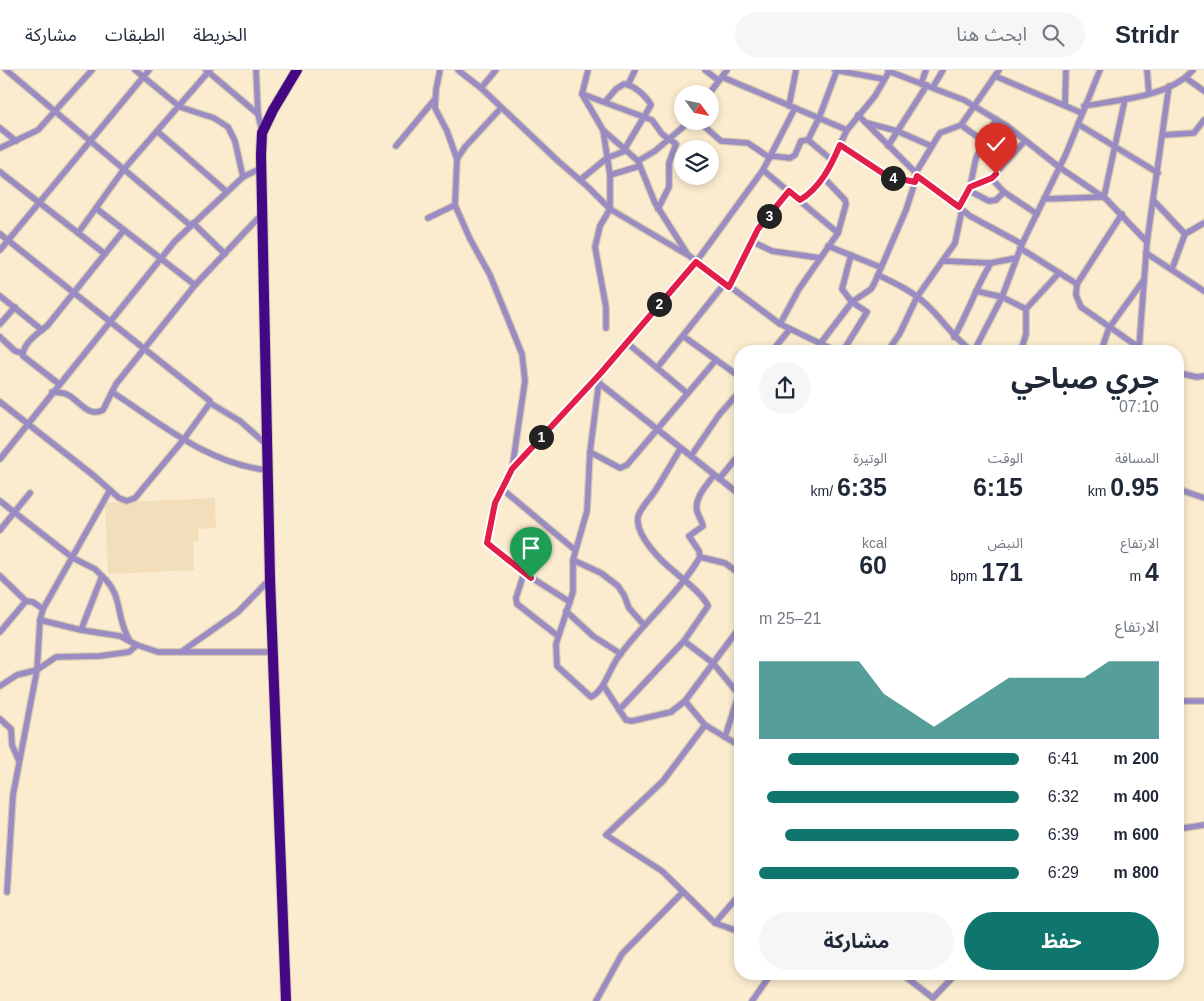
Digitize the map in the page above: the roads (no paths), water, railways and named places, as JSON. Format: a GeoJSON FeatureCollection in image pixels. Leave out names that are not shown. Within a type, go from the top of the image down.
{"type":"FeatureCollection","features":[{"type":"Feature","properties":{"kind":"highway"},"geometry":{"type":"LineString","coordinates":[[286,1001],[270,579],[261,168],[262,133],[297,70]]}},
{"type":"Feature","properties":{"kind":"street"},"geometry":{"type":"LineString","coordinates":[[6,70],[124,170],[192,224],[225,254]]}},
{"type":"Feature","properties":{"kind":"street"},"geometry":{"type":"LineString","coordinates":[[80,70],[87,76]]}},
{"type":"Feature","properties":{"kind":"street"},"geometry":{"type":"LineString","coordinates":[[0,148],[38,130],[92,70]]}},
{"type":"Feature","properties":{"kind":"street"},"geometry":{"type":"LineString","coordinates":[[134,70],[180,107],[214,118],[228,127],[236,141],[243,177]]}},
{"type":"Feature","properties":{"kind":"street"},"geometry":{"type":"LineString","coordinates":[[0,250],[149,70]]}},
{"type":"Feature","properties":{"kind":"street"},"geometry":{"type":"LineString","coordinates":[[256,70],[258,114],[262,133]]}},
{"type":"Feature","properties":{"kind":"street"},"geometry":{"type":"LineString","coordinates":[[440,70],[435,99],[438,114],[444,123],[457,159],[455,205],[470,239],[490,275],[522,354],[525,381],[512,469]]}},
{"type":"Feature","properties":{"kind":"street"},"geometry":{"type":"LineString","coordinates":[[458,70],[481,88],[610,209],[688,255],[780,324],[820,344],[852,302],[871,289],[906,210],[916,178],[931,146],[940,133],[961,124],[1000,70]]}},
{"type":"Feature","properties":{"kind":"street"},"geometry":{"type":"LineString","coordinates":[[481,88],[496,70]]}},
{"type":"Feature","properties":{"kind":"street"},"geometry":{"type":"LineString","coordinates":[[588,70],[582,94],[603,130],[639,164],[658,209],[688,255]]}},
{"type":"Feature","properties":{"kind":"street"},"geometry":{"type":"LineString","coordinates":[[628,85],[635,70]]}},
{"type":"Feature","properties":{"kind":"street"},"geometry":{"type":"LineString","coordinates":[[705,70],[720,78],[847,130]]}},
{"type":"Feature","properties":{"kind":"street"},"geometry":{"type":"LineString","coordinates":[[715,85],[727,70]]}},
{"type":"Feature","properties":{"kind":"street"},"geometry":{"type":"LineString","coordinates":[[570,602],[524,573],[487,543],[495,503],[501,488],[512,469],[600,374],[696,262],[763,170],[792,107],[796,70]]}},
{"type":"Feature","properties":{"kind":"street"},"geometry":{"type":"LineString","coordinates":[[808,140],[819,118],[836,70],[883,79]]}},
{"type":"Feature","properties":{"kind":"street"},"geometry":{"type":"LineString","coordinates":[[926,70],[927,85]]}},
{"type":"Feature","properties":{"kind":"street"},"geometry":{"type":"LineString","coordinates":[[888,146],[927,85],[942,70]]}},
{"type":"Feature","properties":{"kind":"street"},"geometry":{"type":"LineString","coordinates":[[1065,105],[1066,70]]}},
{"type":"Feature","properties":{"kind":"street"},"geometry":{"type":"LineString","coordinates":[[976,345],[1002,297],[1021,246],[1059,167],[1100,70]]}},
{"type":"Feature","properties":{"kind":"street"},"geometry":{"type":"LineString","coordinates":[[1147,70],[1150,94]]}},
{"type":"Feature","properties":{"kind":"street"},"geometry":{"type":"LineString","coordinates":[[1084,106],[1150,94],[1186,78],[1194,70]]}},
{"type":"Feature","properties":{"kind":"street"},"geometry":{"type":"LineString","coordinates":[[78,233],[124,170],[180,107],[208,71],[258,114]]}},
{"type":"Feature","properties":{"kind":"street"},"geometry":{"type":"LineString","coordinates":[[802,203],[823,177],[847,130],[875,96],[889,71],[974,105],[996,119],[1059,167],[1104,197],[1147,242]]}},
{"type":"Feature","properties":{"kind":"street"},"geometry":{"type":"LineString","coordinates":[[995,76],[1082,113]]}},
{"type":"Feature","properties":{"kind":"street"},"geometry":{"type":"LineString","coordinates":[[1186,78],[1204,91]]}},
{"type":"Feature","properties":{"kind":"street"},"geometry":{"type":"LineString","coordinates":[[580,180],[608,158],[624,151],[651,105],[647,99],[628,85],[620,85],[605,102]]}},
{"type":"Feature","properties":{"kind":"street"},"geometry":{"type":"LineString","coordinates":[[1141,345],[1143,281],[1147,242],[1169,86]]}},
{"type":"Feature","properties":{"kind":"street"},"geometry":{"type":"LineString","coordinates":[[582,94],[644,116],[655,122],[660,132],[676,145],[669,164],[669,187],[658,209]]}},
{"type":"Feature","properties":{"kind":"street"},"geometry":{"type":"LineString","coordinates":[[1104,197],[1125,98]]}},
{"type":"Feature","properties":{"kind":"street"},"geometry":{"type":"LineString","coordinates":[[396,146],[435,99]]}},
{"type":"Feature","properties":{"kind":"street"},"geometry":{"type":"LineString","coordinates":[[457,159],[465,147],[501,108]]}},
{"type":"Feature","properties":{"kind":"street"},"geometry":{"type":"LineString","coordinates":[[858,115],[916,178],[987,227],[1021,246],[1059,274],[1077,284]]}},
{"type":"Feature","properties":{"kind":"street"},"geometry":{"type":"LineString","coordinates":[[892,345],[900,333],[917,297],[955,243],[961,208],[969,188],[976,158],[996,119]]}},
{"type":"Feature","properties":{"kind":"street"},"geometry":{"type":"LineString","coordinates":[[1163,136],[1194,133],[1204,120]]}},
{"type":"Feature","properties":{"kind":"street"},"geometry":{"type":"LineString","coordinates":[[867,123],[897,131],[931,146]]}},
{"type":"Feature","properties":{"kind":"street"},"geometry":{"type":"LineString","coordinates":[[961,124],[1007,158]]}},
{"type":"Feature","properties":{"kind":"street"},"geometry":{"type":"LineString","coordinates":[[1078,124],[1158,173]]}},
{"type":"Feature","properties":{"kind":"street"},"geometry":{"type":"LineString","coordinates":[[0,128],[16,141]]}},
{"type":"Feature","properties":{"kind":"street"},"geometry":{"type":"LineString","coordinates":[[603,130],[610,175],[610,209],[600,226],[595,247],[606,308],[606,328]]}},
{"type":"Feature","properties":{"kind":"street"},"geometry":{"type":"LineString","coordinates":[[610,175],[639,164],[680,130]]}},
{"type":"Feature","properties":{"kind":"street"},"geometry":{"type":"LineString","coordinates":[[708,130],[721,141],[748,143],[771,155],[790,158],[795,155],[800,141],[808,140],[833,160]]}},
{"type":"Feature","properties":{"kind":"street"},"geometry":{"type":"LineString","coordinates":[[157,131],[227,192]]}},
{"type":"Feature","properties":{"kind":"street"},"geometry":{"type":"LineString","coordinates":[[969,188],[992,178],[1007,158],[1025,141]]}},
{"type":"Feature","properties":{"kind":"street"},"geometry":{"type":"LineString","coordinates":[[840,145],[887,176],[916,178]]}},
{"type":"Feature","properties":{"kind":"street"},"geometry":{"type":"LineString","coordinates":[[0,459],[161,258],[192,224],[243,177],[261,168]]}},
{"type":"Feature","properties":{"kind":"street"},"geometry":{"type":"LineString","coordinates":[[763,170],[838,233]]}},
{"type":"Feature","properties":{"kind":"street"},"geometry":{"type":"LineString","coordinates":[[0,172],[105,254]]}},
{"type":"Feature","properties":{"kind":"street"},"geometry":{"type":"LineString","coordinates":[[780,324],[820,258],[838,233],[846,204],[845,200],[823,177]]}},
{"type":"Feature","properties":{"kind":"street"},"geometry":{"type":"LineString","coordinates":[[992,178],[1004,192],[1037,214]]}},
{"type":"Feature","properties":{"kind":"street"},"geometry":{"type":"LineString","coordinates":[[969,188],[989,201],[996,200],[1004,192]]}},
{"type":"Feature","properties":{"kind":"street"},"geometry":{"type":"LineString","coordinates":[[657,368],[682,336],[727,285],[758,229],[789,191]]}},
{"type":"Feature","properties":{"kind":"street"},"geometry":{"type":"LineString","coordinates":[[1044,199],[1104,197]]}},
{"type":"Feature","properties":{"kind":"street"},"geometry":{"type":"LineString","coordinates":[[1153,200],[1185,234]]}},
{"type":"Feature","properties":{"kind":"street"},"geometry":{"type":"LineString","coordinates":[[428,218],[455,205]]}},
{"type":"Feature","properties":{"kind":"street"},"geometry":{"type":"LineString","coordinates":[[97,209],[195,286]]}},
{"type":"Feature","properties":{"kind":"street"},"geometry":{"type":"LineString","coordinates":[[52,392],[68,395],[86,409],[101,412],[106,407],[112,392],[144,349],[195,286],[262,214]]}},
{"type":"Feature","properties":{"kind":"street"},"geometry":{"type":"LineString","coordinates":[[1122,214],[1077,284],[1076,295],[1081,307],[1134,345]]}},
{"type":"Feature","properties":{"kind":"street"},"geometry":{"type":"LineString","coordinates":[[1172,269],[1185,234],[1204,223]]}},
{"type":"Feature","properties":{"kind":"street"},"geometry":{"type":"LineString","coordinates":[[22,353],[33,337],[42,330],[74,293],[124,230]]}},
{"type":"Feature","properties":{"kind":"street"},"geometry":{"type":"LineString","coordinates":[[0,234],[210,401],[210,404],[240,421],[267,445]]}},
{"type":"Feature","properties":{"kind":"street"},"geometry":{"type":"LineString","coordinates":[[752,241],[772,250],[820,258]]}},
{"type":"Feature","properties":{"kind":"street"},"geometry":{"type":"LineString","coordinates":[[828,246],[880,267]]}},
{"type":"Feature","properties":{"kind":"street"},"geometry":{"type":"LineString","coordinates":[[1146,253],[1204,291]]}},
{"type":"Feature","properties":{"kind":"street"},"geometry":{"type":"LineString","coordinates":[[847,345],[867,315],[865,310],[852,302],[842,289],[851,255]]}},
{"type":"Feature","properties":{"kind":"street"},"geometry":{"type":"LineString","coordinates":[[943,261],[991,263],[1016,258]]}},
{"type":"Feature","properties":{"kind":"street"},"geometry":{"type":"LineString","coordinates":[[954,336],[991,263]]}},
{"type":"Feature","properties":{"kind":"street"},"geometry":{"type":"LineString","coordinates":[[1023,345],[1026,334],[1026,309],[1059,274]]}},
{"type":"Feature","properties":{"kind":"street"},"geometry":{"type":"LineString","coordinates":[[878,275],[917,297],[927,305],[954,336],[965,345]]}},
{"type":"Feature","properties":{"kind":"street"},"geometry":{"type":"LineString","coordinates":[[1102,345],[1109,328],[1143,281]]}},
{"type":"Feature","properties":{"kind":"street"},"geometry":{"type":"LineString","coordinates":[[976,291],[1002,297],[1026,309]]}},
{"type":"Feature","properties":{"kind":"street"},"geometry":{"type":"LineString","coordinates":[[0,296],[42,330]]}},
{"type":"Feature","properties":{"kind":"street"},"geometry":{"type":"LineString","coordinates":[[0,324],[15,307]]}},
{"type":"Feature","properties":{"kind":"street"},"geometry":{"type":"LineString","coordinates":[[777,345],[790,329]]}},
{"type":"Feature","properties":{"kind":"street"},"geometry":{"type":"LineString","coordinates":[[682,336],[734,373]]}},
{"type":"Feature","properties":{"kind":"street"},"geometry":{"type":"LineString","coordinates":[[0,337],[15,351],[22,353],[23,356],[59,384]]}},
{"type":"Feature","properties":{"kind":"street"},"geometry":{"type":"LineString","coordinates":[[626,342],[687,394]]}},
{"type":"Feature","properties":{"kind":"street"},"geometry":{"type":"LineString","coordinates":[[590,452],[622,468],[627,466],[716,360]]}},
{"type":"Feature","properties":{"kind":"street"},"geometry":{"type":"LineString","coordinates":[[600,374],[590,452],[587,511],[575,550],[573,560],[575,582],[558,636],[556,662],[590,697],[602,685],[621,654],[700,557],[699,551],[689,536],[703,526],[697,512],[699,498],[734,460]]}},
{"type":"Feature","properties":{"kind":"street"},"geometry":{"type":"LineString","coordinates":[[1184,374],[1197,377],[1204,376]]}},
{"type":"Feature","properties":{"kind":"street"},"geometry":{"type":"LineString","coordinates":[[599,383],[734,490]]}},
{"type":"Feature","properties":{"kind":"street"},"geometry":{"type":"LineString","coordinates":[[112,392],[212,455],[238,465],[267,470]]}},
{"type":"Feature","properties":{"kind":"street"},"geometry":{"type":"LineString","coordinates":[[691,456],[719,415],[734,398]]}},
{"type":"Feature","properties":{"kind":"street"},"geometry":{"type":"LineString","coordinates":[[0,402],[119,498],[132,500],[184,439],[210,404]]}},
{"type":"Feature","properties":{"kind":"street"},"geometry":{"type":"LineString","coordinates":[[619,710],[684,641],[708,606],[683,580],[662,562],[648,544],[641,532],[638,516],[681,448]]}},
{"type":"Feature","properties":{"kind":"street"},"geometry":{"type":"LineString","coordinates":[[501,488],[575,550]]}},
{"type":"Feature","properties":{"kind":"street"},"geometry":{"type":"LineString","coordinates":[[6,892],[13,795],[37,670],[40,620],[43,609],[110,490]]}},
{"type":"Feature","properties":{"kind":"street"},"geometry":{"type":"LineString","coordinates":[[1184,491],[1204,498]]}},
{"type":"Feature","properties":{"kind":"street"},"geometry":{"type":"LineString","coordinates":[[0,530],[30,493]]}},
{"type":"Feature","properties":{"kind":"street"},"geometry":{"type":"LineString","coordinates":[[0,501],[73,558],[95,570],[113,586],[118,601],[122,627],[129,639]]}},
{"type":"Feature","properties":{"kind":"street"},"geometry":{"type":"LineString","coordinates":[[700,557],[725,563],[734,570]]}},
{"type":"Feature","properties":{"kind":"street"},"geometry":{"type":"LineString","coordinates":[[573,560],[601,572],[618,586],[629,608],[644,625]]}},
{"type":"Feature","properties":{"kind":"street"},"geometry":{"type":"LineString","coordinates":[[524,573],[516,598],[517,604],[558,636]]}},
{"type":"Feature","properties":{"kind":"street"},"geometry":{"type":"LineString","coordinates":[[0,576],[26,601],[33,602],[43,609]]}},
{"type":"Feature","properties":{"kind":"street"},"geometry":{"type":"LineString","coordinates":[[82,630],[102,576]]}},
{"type":"Feature","properties":{"kind":"street"},"geometry":{"type":"LineString","coordinates":[[181,652],[238,612],[270,579]]}},
{"type":"Feature","properties":{"kind":"street"},"geometry":{"type":"LineString","coordinates":[[0,632],[26,601]]}},
{"type":"Feature","properties":{"kind":"street"},"geometry":{"type":"LineString","coordinates":[[566,611],[593,636],[621,654]]}},
{"type":"Feature","properties":{"kind":"street"},"geometry":{"type":"LineString","coordinates":[[40,620],[82,630],[120,636],[129,639],[137,645],[158,652],[273,652]]}},
{"type":"Feature","properties":{"kind":"street"},"geometry":{"type":"LineString","coordinates":[[602,685],[626,720],[632,721],[671,712],[685,701],[734,635]]}},
{"type":"Feature","properties":{"kind":"street"},"geometry":{"type":"LineString","coordinates":[[684,641],[713,663],[734,690]]}},
{"type":"Feature","properties":{"kind":"street"},"geometry":{"type":"LineString","coordinates":[[0,686],[17,675],[37,670],[56,657],[100,656],[130,652],[137,645]]}},
{"type":"Feature","properties":{"kind":"street"},"geometry":{"type":"LineString","coordinates":[[685,701],[706,725],[734,742]]}},
{"type":"Feature","properties":{"kind":"street"},"geometry":{"type":"LineString","coordinates":[[1184,701],[1204,701]]}},
{"type":"Feature","properties":{"kind":"street"},"geometry":{"type":"LineString","coordinates":[[726,737],[734,712]]}},
{"type":"Feature","properties":{"kind":"street"},"geometry":{"type":"LineString","coordinates":[[0,719],[11,729],[12,745],[20,762]]}},
{"type":"Feature","properties":{"kind":"street"},"geometry":{"type":"LineString","coordinates":[[706,725],[664,781],[606,835],[662,872],[715,923],[734,930]]}},
{"type":"Feature","properties":{"kind":"street"},"geometry":{"type":"LineString","coordinates":[[1184,829],[1204,825]]}},
{"type":"Feature","properties":{"kind":"street"},"geometry":{"type":"LineString","coordinates":[[596,1001],[622,954],[683,892]]}},
{"type":"Feature","properties":{"kind":"street"},"geometry":{"type":"LineString","coordinates":[[715,923],[734,901]]}},
{"type":"Feature","properties":{"kind":"street"},"geometry":{"type":"LineString","coordinates":[[752,1001],[767,980]]}},
{"type":"Feature","properties":{"kind":"street"},"geometry":{"type":"LineString","coordinates":[[910,980],[935,999],[951,980]]}}]}
